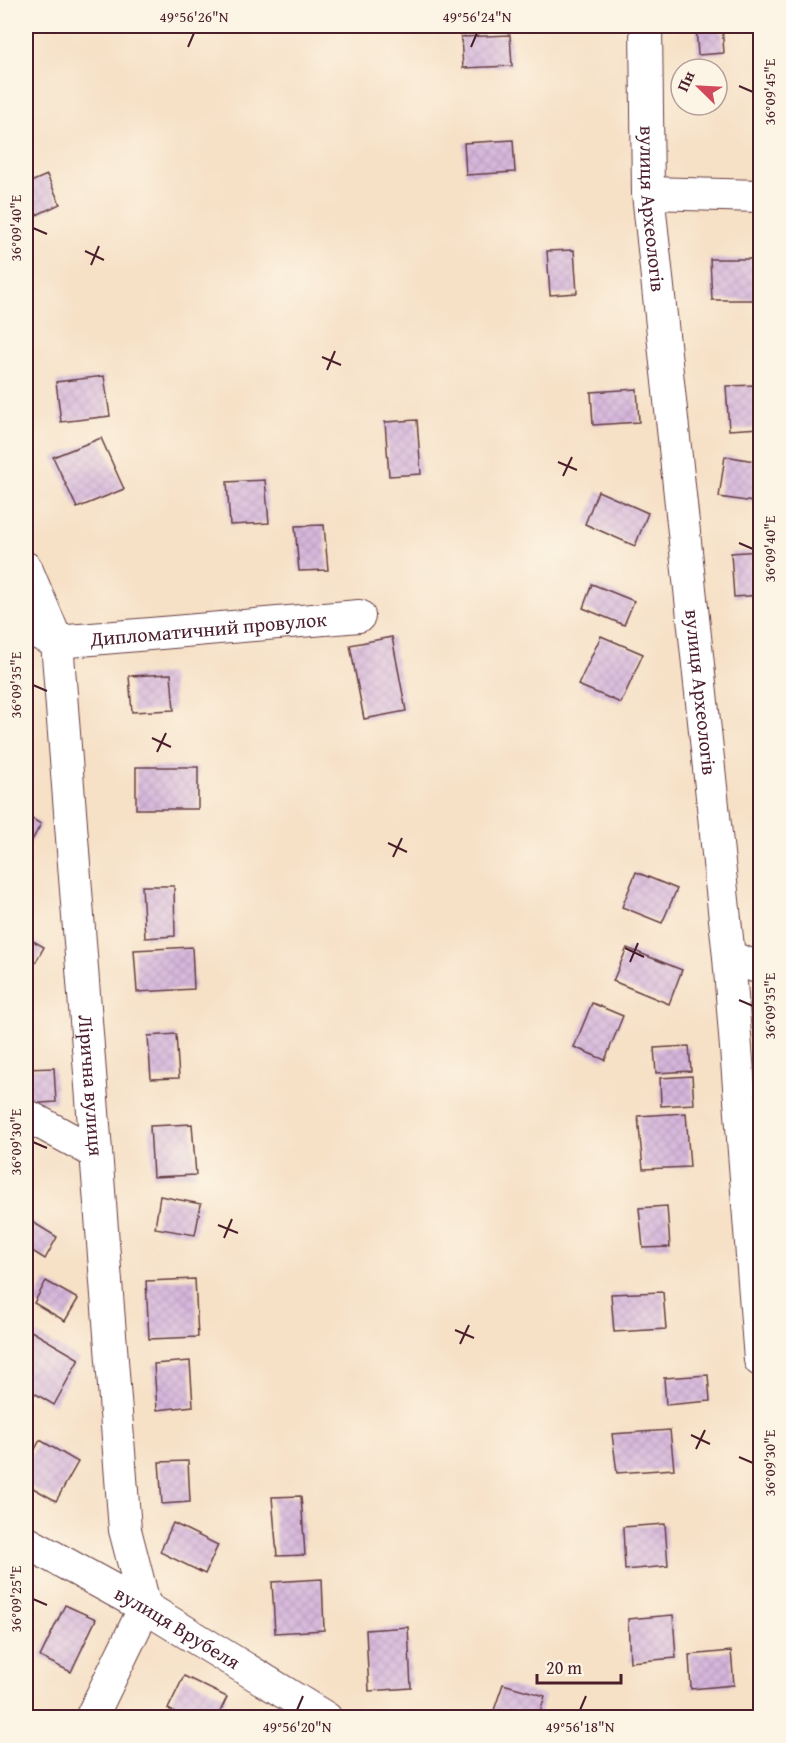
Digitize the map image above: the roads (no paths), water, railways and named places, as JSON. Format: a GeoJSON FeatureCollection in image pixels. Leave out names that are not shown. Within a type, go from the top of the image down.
{"type":"FeatureCollection","features":[{"type":"Feature","properties":{"kind":"street","name":"вулиця Археологів"},"geometry":{"type":"LineString","coordinates":[[646,26],[648,193],[729,957],[751,1125],[760,1360]]}},
{"type":"Feature","properties":{"kind":"street"},"geometry":{"type":"LineString","coordinates":[[648,193],[760,196]]}},
{"type":"Feature","properties":{"kind":"street","name":"Лірична вулиця"},"geometry":{"type":"LineString","coordinates":[[26,568],[57,642],[125,1530],[145,1607]]}},
{"type":"Feature","properties":{"kind":"street","name":"Дипломатичний провулок"},"geometry":{"type":"LineString","coordinates":[[57,642],[359,616]]}},
{"type":"Feature","properties":{"kind":"street"},"geometry":{"type":"LineString","coordinates":[[26,628],[57,642]]}},
{"type":"Feature","properties":{"kind":"street"},"geometry":{"type":"LineString","coordinates":[[729,957],[760,968]]}},
{"type":"Feature","properties":{"kind":"street"},"geometry":{"type":"LineString","coordinates":[[26,1115],[96,1153]]}},
{"type":"Feature","properties":{"kind":"street","name":"вулиця Врубеля"},"geometry":{"type":"LineString","coordinates":[[26,1542],[145,1607],[326,1718]]}},
{"type":"Feature","properties":{"kind":"street"},"geometry":{"type":"LineString","coordinates":[[91,1718],[145,1607]]}}]}
